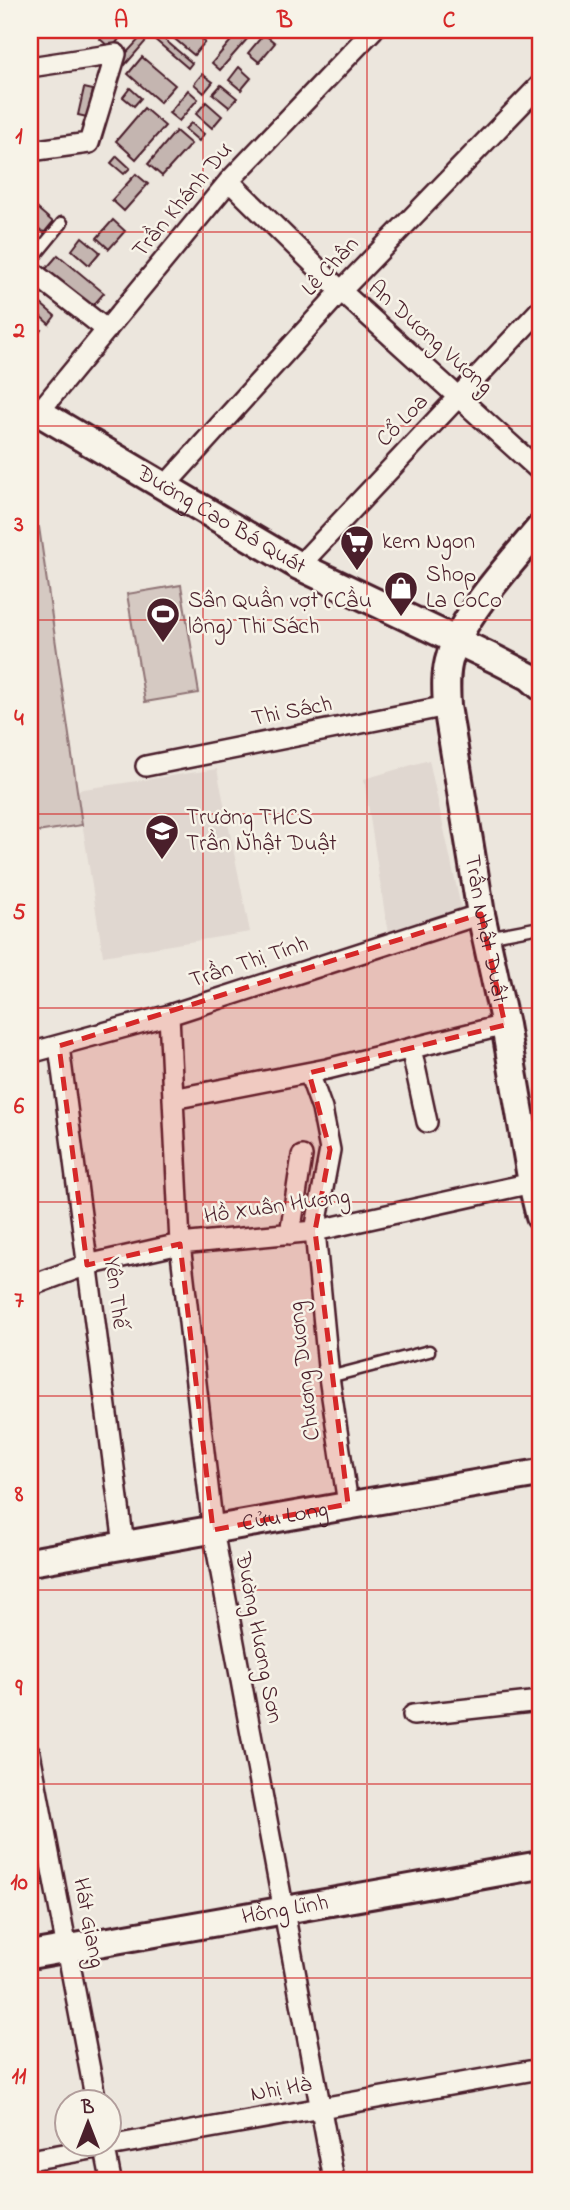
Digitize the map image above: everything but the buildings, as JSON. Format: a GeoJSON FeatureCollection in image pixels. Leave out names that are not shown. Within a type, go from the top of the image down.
{"type":"FeatureCollection","features":[{"type":"Feature","properties":{"kind":"street","name":"Trần Khánh Dư"},"geometry":{"type":"LineString","coordinates":[[34,410],[107,330],[229,181],[373,30]]}},
{"type":"Feature","properties":{"kind":"street"},"geometry":{"type":"LineString","coordinates":[[30,67],[116,54],[89,143],[30,151]]}},
{"type":"Feature","properties":{"kind":"street","name":"Lê Chân"},"geometry":{"type":"LineString","coordinates":[[164,487],[341,291],[540,85]]}},
{"type":"Feature","properties":{"kind":"street","name":"An Dương Vương"},"geometry":{"type":"LineString","coordinates":[[229,181],[341,291],[540,471]]}},
{"type":"Feature","properties":{"kind":"street"},"geometry":{"type":"LineString","coordinates":[[30,270],[107,330]]}},
{"type":"Feature","properties":{"kind":"street","name":"Cổ Loa"},"geometry":{"type":"LineString","coordinates":[[299,566],[540,310]]}},
{"type":"Feature","properties":{"kind":"street","name":"Đường Cao Bá Quát"},"geometry":{"type":"LineString","coordinates":[[34,410],[299,566],[457,640],[530,677],[540,686]]}},
{"type":"Feature","properties":{"kind":"street","name":"Trần Nhật Duật"},"geometry":{"type":"LineString","coordinates":[[540,528],[484,597],[457,640],[447,673],[447,705],[484,925],[540,1217]]}},
{"type":"Feature","properties":{"kind":"street","name":"Thi Sách"},"geometry":{"type":"LineString","coordinates":[[146,766],[447,705]]}},
{"type":"Feature","properties":{"kind":"street","name":"Trần Thị Tính"},"geometry":{"type":"LineString","coordinates":[[30,1053],[484,925]]}},
{"type":"Feature","properties":{"kind":"street","name":"Đường Hương Sơn"},"geometry":{"type":"LineString","coordinates":[[169,1015],[180,1244],[213,1530],[334,2180]]}},
{"type":"Feature","properties":{"kind":"street"},"geometry":{"type":"LineString","coordinates":[[173,1098],[309,1073],[505,1025]]}},
{"type":"Feature","properties":{"kind":"street","name":"Yên Thế"},"geometry":{"type":"LineString","coordinates":[[59,1046],[124,1545]]}},
{"type":"Feature","properties":{"kind":"street"},"geometry":{"type":"LineString","coordinates":[[411,1048],[428,1122]]}},
{"type":"Feature","properties":{"kind":"street","name":"Chương Dương"},"geometry":{"type":"LineString","coordinates":[[309,1073],[322,1109],[330,1150],[315,1231],[328,1377],[348,1504]]}},
{"type":"Feature","properties":{"kind":"street"},"geometry":{"type":"LineString","coordinates":[[290,1234],[302,1156]]}},
{"type":"Feature","properties":{"kind":"street","name":"Hồ Xuân Hương"},"geometry":{"type":"LineString","coordinates":[[30,1286],[87,1265],[180,1244],[315,1231],[532,1183]]}},
{"type":"Feature","properties":{"kind":"street","name":"Cửu Long"},"geometry":{"type":"LineString","coordinates":[[30,1562],[348,1504],[540,1474]]}},
{"type":"Feature","properties":{"kind":"street"},"geometry":{"type":"LineString","coordinates":[[413,1715],[540,1701]]}},
{"type":"Feature","properties":{"kind":"street","name":"Hát Giang"},"geometry":{"type":"LineString","coordinates":[[30,1753],[93,2088]]}},
{"type":"Feature","properties":{"kind":"street","name":"Hồng Lĩnh"},"geometry":{"type":"LineString","coordinates":[[30,1955],[540,1865]]}},
{"type":"Feature","properties":{"kind":"street","name":"Nhị Hà"},"geometry":{"type":"LineString","coordinates":[[122,2142],[540,2069]]}},
{"type":"Feature","properties":{"kind":"street","name":"Nhị Hà"},"geometry":{"type":"LineString","coordinates":[[30,2160],[52,2156]]}},
{"type":"Feature","properties":{"kind":"street"},"geometry":{"type":"LineString","coordinates":[[107,2158],[111,2180]]}},
{"type":"Feature","properties":{"kind":"lane"},"geometry":{"type":"LineString","coordinates":[[30,262],[62,223]]}},
{"type":"Feature","properties":{"kind":"lane"},"geometry":{"type":"LineString","coordinates":[[484,925],[540,927]]}},
{"type":"Feature","properties":{"kind":"lane"},"geometry":{"type":"LineString","coordinates":[[328,1377],[429,1351]]}},
{"type":"Feature","properties":{"kind":"highlighted area"},"geometry":{"type":"Polygon","coordinates":[[[481,914],[505,1025],[309,1073],[330,1150],[315,1231],[348,1504],[213,1530],[180,1244],[87,1265],[59,1046],[481,914]]]}},
{"type":"Feature","properties":{"kind":"shaded area"},"geometry":{"type":"Polygon","coordinates":[[[39,527],[82,825],[30,833],[30,528],[39,527]]]}},
{"type":"Feature","properties":{"kind":"shaded area","name":"Sân Quần vợt (Cầu lông) Thi Sách"},"geometry":{"type":"Polygon","coordinates":[[[181,585],[199,693],[145,702],[127,594],[181,585]]]}},
{"type":"Feature","properties":{"kind":"shaded area"},"geometry":{"type":"Polygon","coordinates":[[[429,760],[462,912],[388,934],[364,779],[429,760]]]}},
{"type":"Feature","properties":{"kind":"shaded area","name":"Trường THCS Trần Nhật Duật"},"geometry":{"type":"Polygon","coordinates":[[[217,769],[250,932],[103,956],[77,790],[217,769]]]}},
{"type":"Feature","properties":{"kind":"place","name":"kem Ngon"},"geometry":{"type":"Point","coordinates":[357,572]}},
{"type":"Feature","properties":{"kind":"place","name":"Shop La CoCo"},"geometry":{"type":"Point","coordinates":[401,618]}},
{"type":"Feature","properties":{"kind":"place","name":"Sân Quần vợt (Cầu lông) Thi Sách"},"geometry":{"type":"Point","coordinates":[163,644]}},
{"type":"Feature","properties":{"kind":"place","name":"Trường THCS Trần Nhật Duật"},"geometry":{"type":"Point","coordinates":[162,861]}}]}
